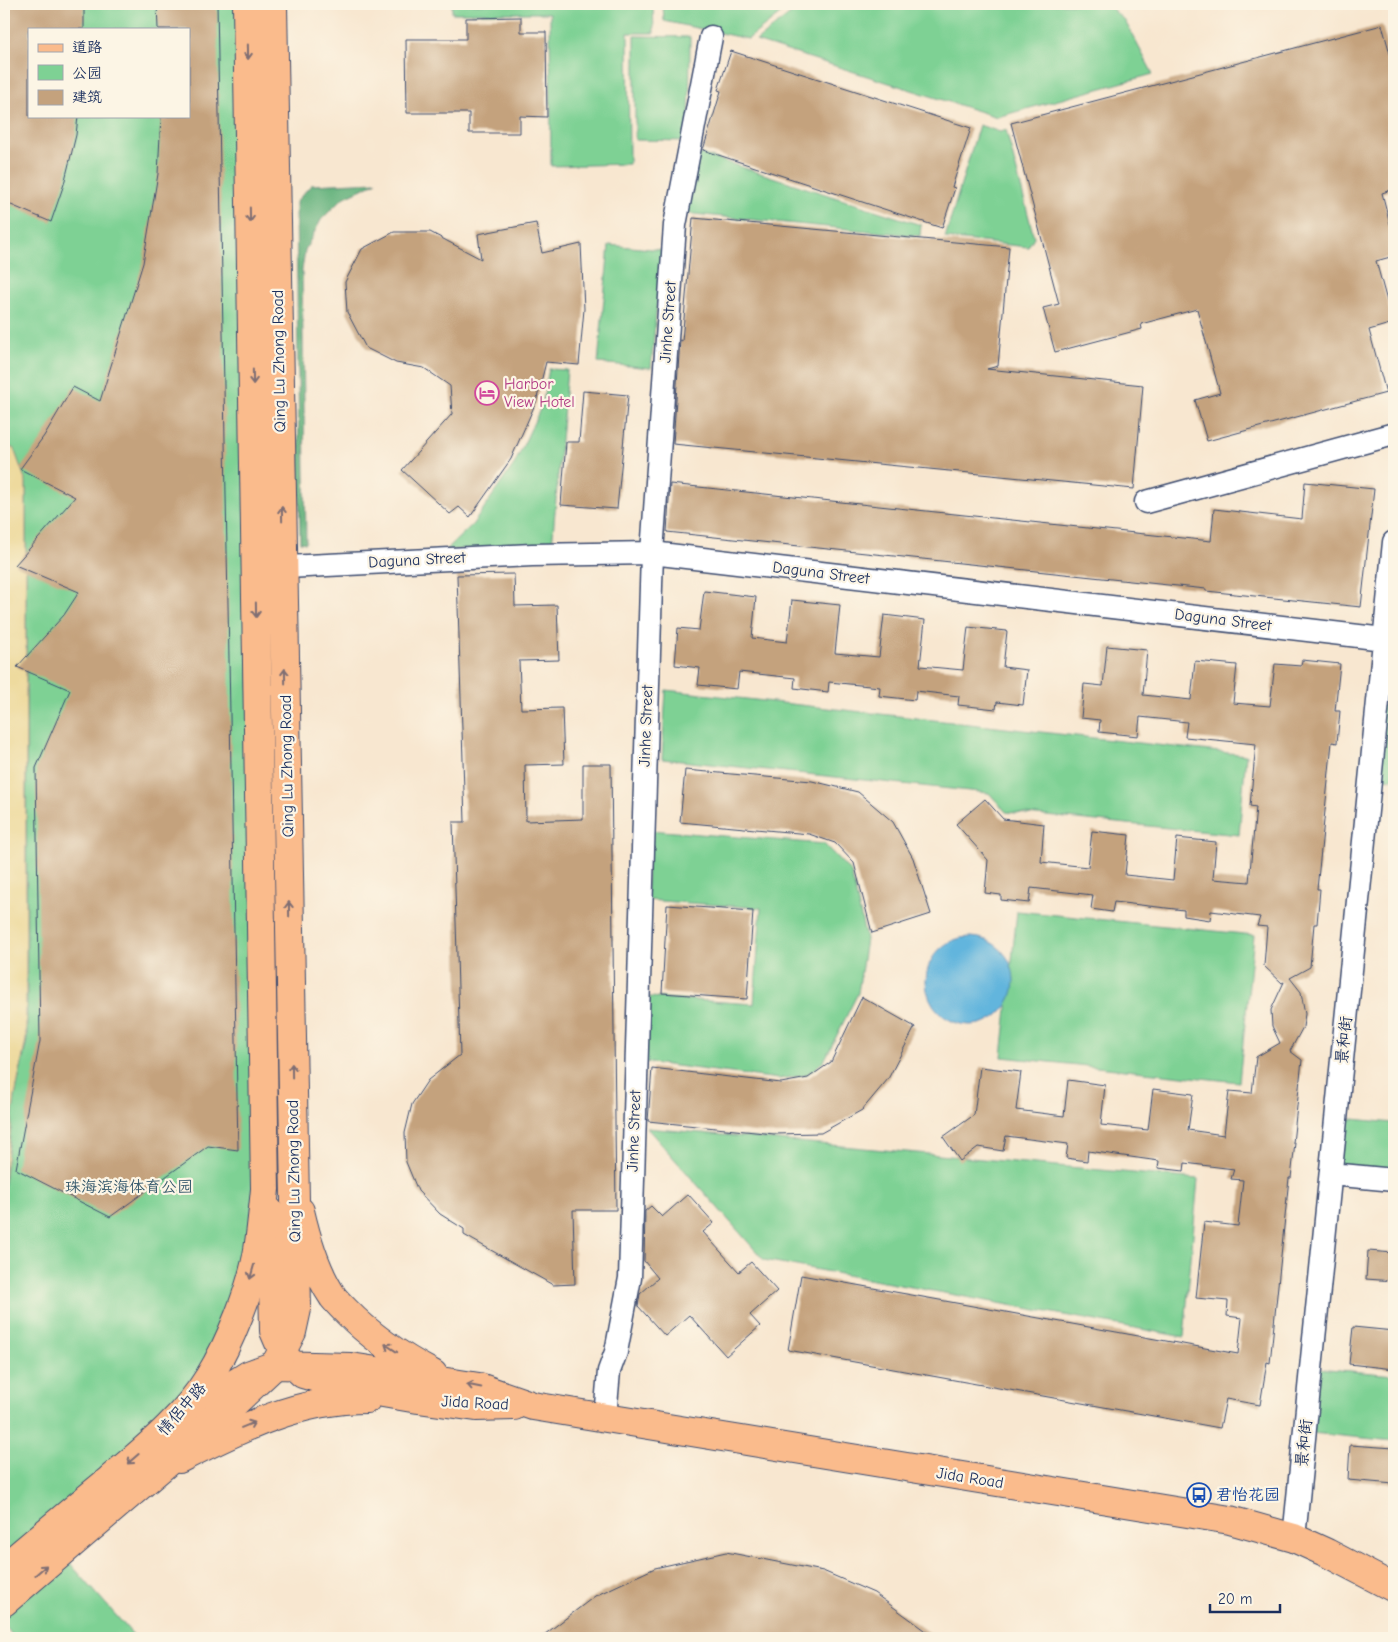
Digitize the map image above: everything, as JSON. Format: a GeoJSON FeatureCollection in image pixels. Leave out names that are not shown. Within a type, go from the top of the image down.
{"type":"FeatureCollection","features":[{"type":"Feature","properties":{"kind":"main road","name":"Qing Lu Zhong Road"},"geometry":{"type":"LineString","coordinates":[[247,4],[265,1190]]}},
{"type":"Feature","properties":{"kind":"main road","name":"Qing Lu Zhong Road"},"geometry":{"type":"LineString","coordinates":[[157,1470],[284,1361],[297,1309],[272,4]]}},
{"type":"Feature","properties":{"kind":"main road"},"geometry":{"type":"LineString","coordinates":[[265,1190],[272,1229],[274,1330],[284,1361],[303,1374],[348,1387],[418,1399]]}},
{"type":"Feature","properties":{"kind":"main road","name":"情侶中路"},"geometry":{"type":"LineString","coordinates":[[4,1568],[170,1426],[209,1378],[234,1328],[246,1293],[258,1252],[265,1190]]}},
{"type":"Feature","properties":{"kind":"main road"},"geometry":{"type":"LineString","coordinates":[[295,1190],[306,1239],[319,1270],[334,1298],[358,1324],[387,1346],[448,1382]]}},
{"type":"Feature","properties":{"kind":"main road","name":"Jida Road"},"geometry":{"type":"LineString","coordinates":[[284,1361],[351,1367],[479,1387],[533,1406]]}},
{"type":"Feature","properties":{"kind":"main road"},"geometry":{"type":"LineString","coordinates":[[170,1426],[229,1386],[284,1361]]}},
{"type":"Feature","properties":{"kind":"main road"},"geometry":{"type":"LineString","coordinates":[[4,1602],[157,1470],[246,1426],[305,1407],[341,1399],[418,1399]]}},
{"type":"Feature","properties":{"kind":"main road","name":"Jida Road"},"geometry":{"type":"LineString","coordinates":[[418,1399],[476,1406],[533,1406],[1230,1520],[1294,1538],[1328,1553],[1394,1588]]}},
{"type":"Feature","properties":{"kind":"street","name":"Jinhe Street"},"geometry":{"type":"LineString","coordinates":[[605,1417],[609,1371],[616,1352],[630,1278],[652,553],[675,225],[711,37]]}},
{"type":"Feature","properties":{"kind":"street"},"geometry":{"type":"LineString","coordinates":[[1146,502],[1394,434]]}},
{"type":"Feature","properties":{"kind":"street","name":"景和街"},"geometry":{"type":"LineString","coordinates":[[1294,1538],[1394,542]]}},
{"type":"Feature","properties":{"kind":"street","name":"Daguna Street"},"geometry":{"type":"LineString","coordinates":[[256,568],[532,555],[652,553],[1384,639]]}},
{"type":"Feature","properties":{"kind":"street"},"geometry":{"type":"LineString","coordinates":[[1331,1174],[1394,1180]]}},
{"type":"Feature","properties":{"kind":"green space","name":"珠海滨海体育公园"},"geometry":{"type":"Polygon","coordinates":[[[4,4],[240,4],[257,1156],[245,1277],[197,1387],[4,1563],[4,1183],[15,1097],[27,1040],[26,482],[14,449],[4,443],[4,4]]]}},
{"type":"Feature","properties":{"kind":"green space"},"geometry":{"type":"Polygon","coordinates":[[[452,4],[653,4],[654,33],[628,33],[629,164],[551,166],[550,13],[452,13],[452,4]]]}},
{"type":"Feature","properties":{"kind":"green space"},"geometry":{"type":"Polygon","coordinates":[[[663,4],[793,4],[748,39],[664,21],[663,4]]]}},
{"type":"Feature","properties":{"kind":"green space"},"geometry":{"type":"Polygon","coordinates":[[[803,4],[1107,4],[1125,21],[1153,74],[997,117],[756,41],[803,4]]]}},
{"type":"Feature","properties":{"kind":"green space"},"geometry":{"type":"Polygon","coordinates":[[[635,36],[690,37],[689,141],[635,140],[635,36]]]}},
{"type":"Feature","properties":{"kind":"green space"},"geometry":{"type":"Polygon","coordinates":[[[979,125],[1000,132],[1006,130],[1034,237],[1028,247],[945,238],[979,125]]]}},
{"type":"Feature","properties":{"kind":"green space"},"geometry":{"type":"Polygon","coordinates":[[[695,152],[921,225],[920,236],[683,213],[695,152]]]}},
{"type":"Feature","properties":{"kind":"green space"},"geometry":{"type":"Polygon","coordinates":[[[377,182],[343,198],[321,220],[305,250],[302,270],[306,543],[300,542],[296,202],[311,185],[377,182]]]}},
{"type":"Feature","properties":{"kind":"green space"},"geometry":{"type":"Polygon","coordinates":[[[609,245],[662,250],[651,368],[598,363],[609,245]]]}},
{"type":"Feature","properties":{"kind":"green space"},"geometry":{"type":"Polygon","coordinates":[[[549,369],[567,370],[552,546],[446,550],[473,524],[515,463],[542,405],[549,369]]]}},
{"type":"Feature","properties":{"kind":"green space"},"geometry":{"type":"Polygon","coordinates":[[[666,690],[1246,755],[1239,835],[1006,812],[989,793],[662,759],[666,690]]]}},
{"type":"Feature","properties":{"kind":"green space"},"geometry":{"type":"Polygon","coordinates":[[[1381,705],[1394,706],[1394,779],[1374,777],[1381,705]]]}},
{"type":"Feature","properties":{"kind":"green space"},"geometry":{"type":"Polygon","coordinates":[[[650,830],[824,844],[851,872],[866,939],[858,993],[824,1061],[806,1075],[779,1079],[644,1062],[649,997],[754,1004],[761,908],[646,900],[650,830]]]}},
{"type":"Feature","properties":{"kind":"green space"},"geometry":{"type":"Polygon","coordinates":[[[1017,911],[1254,935],[1239,1082],[1002,1057],[1017,911]]]}},
{"type":"Feature","properties":{"kind":"green space"},"geometry":{"type":"Polygon","coordinates":[[[1342,1118],[1394,1123],[1394,1173],[1336,1168],[1342,1118]]]}},
{"type":"Feature","properties":{"kind":"green space"},"geometry":{"type":"Polygon","coordinates":[[[647,1128],[1198,1179],[1184,1337],[764,1260],[647,1128]]]}},
{"type":"Feature","properties":{"kind":"green space"},"geometry":{"type":"Polygon","coordinates":[[[1317,1368],[1394,1375],[1394,1441],[1311,1433],[1317,1368]]]}},
{"type":"Feature","properties":{"kind":"green space"},"geometry":{"type":"Polygon","coordinates":[[[66,1559],[136,1638],[14,1638],[4,1624],[4,1611],[66,1559]]]}},
{"type":"Feature","properties":{"kind":"sand"},"geometry":{"type":"Polygon","coordinates":[[[4,444],[14,449],[26,482],[26,1040],[15,1097],[4,1182],[4,444]]]}},
{"type":"Feature","properties":{"kind":"water"},"geometry":{"type":"Polygon","coordinates":[[[970,937],[987,941],[1001,950],[1010,964],[1014,981],[1010,998],[1001,1012],[987,1021],[970,1025],[953,1021],[939,1012],[930,998],[926,981],[930,964],[939,950],[953,941],[970,937]]]}},
{"type":"Feature","properties":{"kind":"building"},"geometry":{"type":"Polygon","coordinates":[[[4,4],[84,4],[84,28],[28,28],[28,118],[78,118],[76,135],[64,184],[51,222],[4,202],[4,4]]]}},
{"type":"Feature","properties":{"kind":"building"},"geometry":{"type":"Polygon","coordinates":[[[157,4],[217,4],[238,1150],[208,1146],[110,1217],[16,1169],[40,1041],[36,768],[70,690],[17,667],[64,615],[79,592],[15,565],[75,497],[20,469],[44,436],[73,387],[100,401],[143,263],[158,174],[161,118],[190,118],[190,28],[158,28],[157,4]]]}},
{"type":"Feature","properties":{"kind":"building"},"geometry":{"type":"Polygon","coordinates":[[[521,17],[521,32],[546,32],[547,117],[520,116],[520,133],[469,133],[469,113],[407,113],[406,39],[466,39],[466,18],[521,17]]]}},
{"type":"Feature","properties":{"kind":"building"},"geometry":{"type":"Polygon","coordinates":[[[1382,25],[1394,68],[1394,189],[1382,193],[1394,239],[1394,256],[1376,261],[1393,323],[1369,330],[1386,393],[1207,441],[1195,400],[1220,393],[1197,309],[1141,324],[1142,329],[1055,352],[1043,308],[1059,304],[1011,123],[1382,25]]]}},
{"type":"Feature","properties":{"kind":"building"},"geometry":{"type":"Polygon","coordinates":[[[731,51],[971,128],[952,187],[955,188],[942,228],[703,150],[721,91],[718,90],[731,51]]]}},
{"type":"Feature","properties":{"kind":"building"},"geometry":{"type":"Polygon","coordinates":[[[693,218],[1009,247],[998,366],[987,369],[1143,385],[1134,489],[673,444],[680,340],[682,341],[693,218]]]}},
{"type":"Feature","properties":{"kind":"building"},"geometry":{"type":"Polygon","coordinates":[[[536,223],[542,253],[581,244],[584,309],[579,365],[546,362],[536,402],[511,459],[470,517],[459,507],[450,514],[402,470],[452,414],[450,386],[424,368],[396,363],[366,348],[347,312],[345,282],[362,249],[394,232],[430,232],[481,259],[478,234],[536,223]]]}},
{"type":"Feature","properties":{"kind":"building"},"geometry":{"type":"Polygon","coordinates":[[[583,391],[628,395],[617,509],[561,505],[566,442],[579,442],[583,391]]]}},
{"type":"Feature","properties":{"kind":"building"},"geometry":{"type":"Polygon","coordinates":[[[1305,482],[1374,489],[1361,607],[667,532],[670,484],[1211,541],[1214,509],[1302,519],[1305,482]]]}},
{"type":"Feature","properties":{"kind":"building"},"geometry":{"type":"Polygon","coordinates":[[[514,574],[515,606],[557,605],[559,660],[519,661],[521,709],[562,708],[564,764],[525,765],[526,821],[583,819],[583,764],[611,764],[616,1210],[573,1210],[575,1284],[553,1285],[464,1235],[464,1229],[440,1214],[418,1191],[406,1162],[405,1133],[412,1104],[428,1080],[460,1055],[453,822],[465,822],[457,575],[514,574]]]}},
{"type":"Feature","properties":{"kind":"building"},"geometry":{"type":"Polygon","coordinates":[[[704,591],[756,597],[752,638],[787,642],[792,600],[840,605],[835,653],[879,657],[884,615],[925,620],[920,666],[963,670],[968,627],[1007,631],[1003,667],[1027,670],[1023,705],[997,702],[996,709],[958,705],[959,696],[916,691],[915,700],[879,696],[880,687],[829,682],[828,692],[794,688],[795,678],[739,672],[737,689],[698,685],[700,668],[675,665],[678,628],[699,630],[704,591]]]}},
{"type":"Feature","properties":{"kind":"building"},"geometry":{"type":"Polygon","coordinates":[[[1107,646],[1147,650],[1143,695],[1191,700],[1195,661],[1237,665],[1233,703],[1270,706],[1275,664],[1301,666],[1302,660],[1340,664],[1335,711],[1340,711],[1337,743],[1332,742],[1317,889],[1320,889],[1317,924],[1314,924],[1310,967],[1290,978],[1301,992],[1305,1014],[1303,1027],[1290,1051],[1302,1060],[1293,1143],[1295,1143],[1291,1178],[1289,1178],[1270,1363],[1267,1362],[1260,1405],[1226,1399],[1220,1428],[788,1350],[801,1275],[1238,1354],[1242,1318],[1227,1316],[1228,1301],[1196,1298],[1204,1222],[1238,1226],[1243,1180],[1231,1179],[1234,1169],[1185,1163],[1184,1171],[1158,1168],[1159,1161],[1088,1151],[1087,1161],[1066,1158],[1068,1144],[1006,1136],[1003,1151],[978,1147],[960,1161],[943,1137],[974,1115],[980,1067],[1021,1072],[1016,1110],[1064,1116],[1068,1080],[1105,1085],[1101,1125],[1148,1130],[1153,1089],[1193,1094],[1188,1130],[1224,1135],[1229,1091],[1252,1093],[1256,1057],[1280,1043],[1272,1026],[1271,1010],[1284,982],[1282,983],[1264,966],[1267,927],[1257,926],[1260,917],[1211,911],[1210,920],[1184,916],[1184,910],[1114,902],[1112,912],[1091,909],[1093,895],[1031,888],[1029,903],[1001,900],[1001,895],[985,893],[988,860],[956,824],[985,799],[1003,819],[1044,824],[1041,862],[1088,867],[1092,831],[1129,835],[1125,875],[1173,880],[1177,838],[1216,842],[1213,879],[1249,882],[1256,807],[1250,806],[1256,744],[1185,737],[1187,722],[1140,717],[1138,736],[1099,732],[1100,720],[1081,718],[1084,684],[1103,686],[1107,646]]]}},
{"type":"Feature","properties":{"kind":"building"},"geometry":{"type":"Polygon","coordinates":[[[685,770],[812,781],[858,792],[893,822],[913,858],[931,914],[872,933],[854,863],[835,843],[809,834],[680,822],[685,770]]]}},
{"type":"Feature","properties":{"kind":"building"},"geometry":{"type":"Polygon","coordinates":[[[667,905],[753,911],[747,999],[662,993],[667,905]]]}},
{"type":"Feature","properties":{"kind":"building"},"geometry":{"type":"Polygon","coordinates":[[[862,997],[915,1027],[888,1079],[862,1110],[821,1133],[774,1134],[648,1121],[652,1068],[781,1083],[808,1078],[831,1062],[862,997]]]}},
{"type":"Feature","properties":{"kind":"building"},"geometry":{"type":"Polygon","coordinates":[[[688,1194],[714,1223],[703,1232],[739,1272],[751,1262],[777,1291],[750,1315],[760,1326],[726,1356],[689,1315],[665,1336],[638,1306],[640,1294],[658,1278],[644,1261],[645,1211],[651,1206],[662,1217],[688,1194]]]}},
{"type":"Feature","properties":{"kind":"building"},"geometry":{"type":"Polygon","coordinates":[[[1368,1251],[1394,1253],[1394,1281],[1366,1279],[1368,1251]]]}},
{"type":"Feature","properties":{"kind":"building"},"geometry":{"type":"Polygon","coordinates":[[[1353,1327],[1394,1331],[1394,1369],[1349,1364],[1353,1327]]]}},
{"type":"Feature","properties":{"kind":"building"},"geometry":{"type":"Polygon","coordinates":[[[1350,1445],[1394,1448],[1394,1484],[1348,1480],[1350,1445]]]}},
{"type":"Feature","properties":{"kind":"building"},"geometry":{"type":"Polygon","coordinates":[[[726,1552],[823,1571],[874,1593],[936,1638],[540,1638],[595,1596],[655,1568],[726,1552]]]}},
{"type":"Feature","properties":{"kind":"place","name":"Harbor View Hotel"},"geometry":{"type":"Point","coordinates":[487,393]}},
{"type":"Feature","properties":{"kind":"place","name":"君怡花园"},"geometry":{"type":"Point","coordinates":[1199,1495]}}]}
